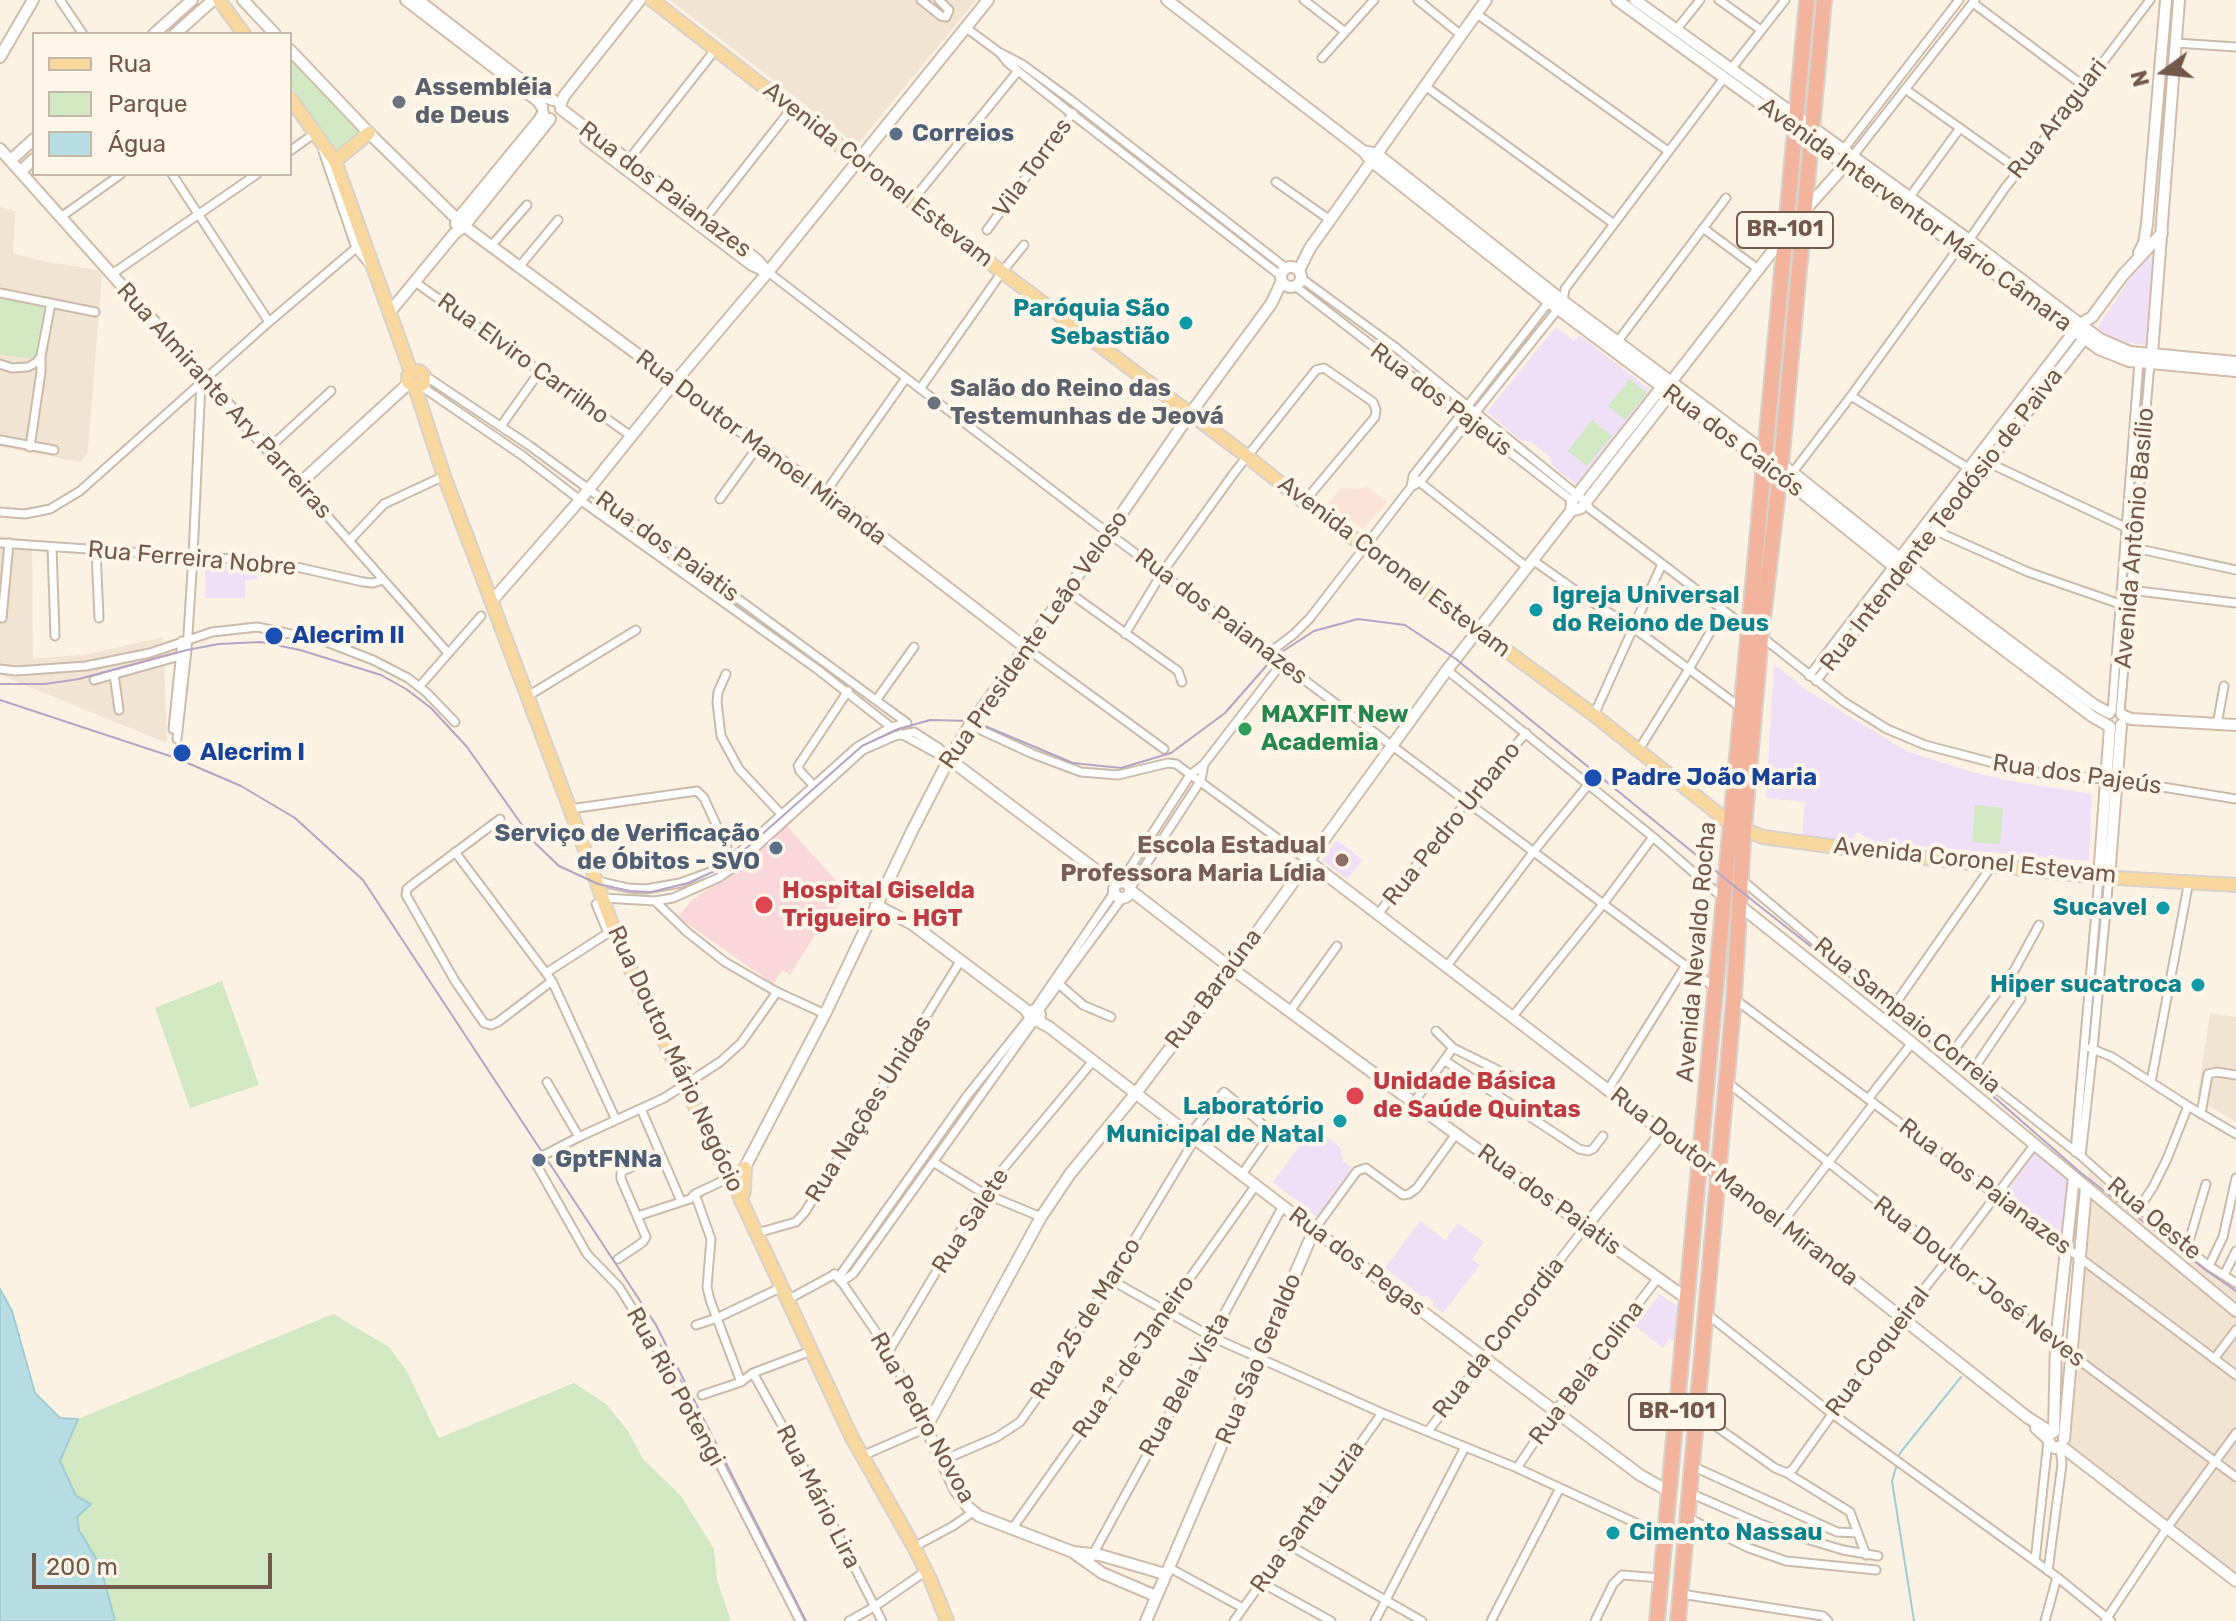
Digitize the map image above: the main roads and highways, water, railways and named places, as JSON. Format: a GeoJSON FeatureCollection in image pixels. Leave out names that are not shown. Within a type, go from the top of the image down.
{"type":"FeatureCollection","features":[{"type":"Feature","properties":{"kind":"highway","name":"Avenida Nevaldo Rocha"},"geometry":{"type":"LineString","coordinates":[[1657,1621],[1723,898],[1738,827],[1764,459],[1807,0]]}},
{"type":"Feature","properties":{"kind":"highway","name":"Avenida Nevaldo Rocha"},"geometry":{"type":"LineString","coordinates":[[1678,1621],[1734,998],[1741,879],[1738,827],[1742,709],[1754,632],[1788,465],[1805,210],[1824,0]]}},
{"type":"Feature","properties":{"kind":"highway"},"geometry":{"type":"LineString","coordinates":[[1670,1492],[1681,1499],[1684,1509],[1679,1571],[1681,1591]]}},
{"type":"Feature","properties":{"kind":"main road"},"geometry":{"type":"LineString","coordinates":[[0,57],[33,0]]}},
{"type":"Feature","properties":{"kind":"main road"},"geometry":{"type":"LineString","coordinates":[[161,32],[192,0]]}},
{"type":"Feature","properties":{"kind":"main road"},"geometry":{"type":"LineString","coordinates":[[177,32],[216,0],[242,32]]}},
{"type":"Feature","properties":{"kind":"main road"},"geometry":{"type":"LineString","coordinates":[[243,0],[273,32]]}},
{"type":"Feature","properties":{"kind":"main road"},"geometry":{"type":"LineString","coordinates":[[406,0],[471,45]]}},
{"type":"Feature","properties":{"kind":"main road"},"geometry":{"type":"LineString","coordinates":[[418,0],[471,45]]}},
{"type":"Feature","properties":{"kind":"main road","name":"Avenida Coronel Estevam"},"geometry":{"type":"LineString","coordinates":[[652,0],[1304,502],[1594,715],[1738,827],[1775,839],[2104,877],[2236,885]]}},
{"type":"Feature","properties":{"kind":"main road"},"geometry":{"type":"LineString","coordinates":[[491,602],[580,500],[988,0]]}},
{"type":"Feature","properties":{"kind":"main road","name":"Rua dos Caicós"},"geometry":{"type":"LineString","coordinates":[[1167,0],[1667,388],[1764,459],[1788,465],[1928,587],[2093,704],[2117,719],[2236,725]]}},
{"type":"Feature","properties":{"kind":"main road","name":"Rua Presidente Leão Veloso"},"geometry":{"type":"LineString","coordinates":[[745,1168],[825,1014],[949,759],[970,725],[1486,0]]}},
{"type":"Feature","properties":{"kind":"main road","name":"Avenida Interventor Mário Câmara"},"geometry":{"type":"LineString","coordinates":[[1617,0],[1909,198],[1964,243]]}},
{"type":"Feature","properties":{"kind":"main road","name":"Avenida Interventor Mário Câmara"},"geometry":{"type":"LineString","coordinates":[[1635,0],[1728,74]]}},
{"type":"Feature","properties":{"kind":"main road"},"geometry":{"type":"LineString","coordinates":[[2134,262],[2146,234],[2166,0]]}},
{"type":"Feature","properties":{"kind":"main road","name":"Avenida Antônio Basílio"},"geometry":{"type":"LineString","coordinates":[[2147,360],[2162,233],[2179,0]]}},
{"type":"Feature","properties":{"kind":"main road"},"geometry":{"type":"LineString","coordinates":[[389,313],[637,2]]}},
{"type":"Feature","properties":{"kind":"main road","name":"Rua dos Paianazes"},"geometry":{"type":"LineString","coordinates":[[471,45],[542,96],[702,222],[757,260],[768,272]]}},
{"type":"Feature","properties":{"kind":"main road","name":"Rua Doutor Manoel Miranda"},"geometry":{"type":"LineString","coordinates":[[292,52],[461,223],[825,493],[1026,648]]}},
{"type":"Feature","properties":{"kind":"main road","name":"Rua Doutor Mário Negócio"},"geometry":{"type":"LineString","coordinates":[[292,101],[335,161],[415,382],[444,476],[596,881],[599,901],[723,1166],[735,1183],[811,1351],[862,1456],[914,1547],[947,1621]]}},
{"type":"Feature","properties":{"kind":"main road"},"geometry":{"type":"LineString","coordinates":[[335,161],[369,133]]}},
{"type":"Feature","properties":{"kind":"main road"},"geometry":{"type":"LineString","coordinates":[[11,160],[32,141]]}},
{"type":"Feature","properties":{"kind":"main road","name":"Rua Almirante Ary Parreiras"},"geometry":{"type":"LineString","coordinates":[[0,149],[202,381],[299,484],[415,382]]}},
{"type":"Feature","properties":{"kind":"main road"},"geometry":{"type":"LineString","coordinates":[[1805,210],[1847,157]]}},
{"type":"Feature","properties":{"kind":"main road","name":"Avenida Interventor Mário Câmara"},"geometry":{"type":"LineString","coordinates":[[1847,157],[2082,331],[2147,360],[2236,371]]}},
{"type":"Feature","properties":{"kind":"main road"},"geometry":{"type":"LineString","coordinates":[[21,171],[32,161]]}},
{"type":"Feature","properties":{"kind":"main road","name":"Rua Intendente Teodósio de Paiva"},"geometry":{"type":"LineString","coordinates":[[1901,566],[2134,262],[2162,233]]}},
{"type":"Feature","properties":{"kind":"main road","name":"Rua Baraúna"},"geometry":{"type":"LineString","coordinates":[[926,1428],[1041,1217],[1070,1174],[1231,968],[1447,670],[1580,504],[1785,235]]}},
{"type":"Feature","properties":{"kind":"main road","name":"Rua dos Caicós"},"geometry":{"type":"LineString","coordinates":[[1556,301],[1618,341],[1667,388]]}},
{"type":"Feature","properties":{"kind":"main road","name":"Avenida Interventor Mário Câmara"},"geometry":{"type":"LineString","coordinates":[[2147,360],[2236,362]]}},
{"type":"Feature","properties":{"kind":"main road","name":"Avenida Antônio Basílio"},"geometry":{"type":"LineString","coordinates":[[2104,877],[2117,719]]}},
{"type":"Feature","properties":{"kind":"main road","name":"Rua dos Paiatis"},"geometry":{"type":"LineString","coordinates":[[949,759],[1122,890],[1143,902],[1456,1134],[1686,1298]]}},
{"type":"Feature","properties":{"kind":"main road","name":"Rua Doutor Manoel Miranda"},"geometry":{"type":"LineString","coordinates":[[1307,860],[1782,1223],[2081,1462],[2236,1581]]}},
{"type":"Feature","properties":{"kind":"main road","name":"Rua dos Pegas"},"geometry":{"type":"LineString","coordinates":[[876,905],[912,924],[961,960],[1483,1358],[1650,1482],[1670,1492]]}},
{"type":"Feature","properties":{"kind":"main road","name":"Rua Sampaio Correia"},"geometry":{"type":"LineString","coordinates":[[1739,905],[1912,1043],[2236,1311]]}},
{"type":"Feature","properties":{"kind":"main road","name":"Rua da Concordia"},"geometry":{"type":"LineString","coordinates":[[1586,1226],[1662,1133]]}},
{"type":"Feature","properties":{"kind":"main road"},"geometry":{"type":"LineString","coordinates":[[745,1168],[744,1191],[735,1183],[745,1168]]}},
{"type":"Feature","properties":{"kind":"main road"},"geometry":{"type":"LineString","coordinates":[[2057,1440],[2056,1342],[2074,1177]]}},
{"type":"Feature","properties":{"kind":"main road"},"geometry":{"type":"LineString","coordinates":[[2057,1440],[2071,1354],[2086,1187]]}},
{"type":"Feature","properties":{"kind":"main road","name":"Rua São Geraldo"},"geometry":{"type":"LineString","coordinates":[[1146,1621],[1314,1230]]}},
{"type":"Feature","properties":{"kind":"main road","name":"Rua Pedro Novoa"},"geometry":{"type":"LineString","coordinates":[[926,1428],[956,1491],[973,1512],[1090,1559],[1166,1571]]}},
{"type":"Feature","properties":{"kind":"main road","name":"Rua Pedro Novoa"},"geometry":{"type":"LineString","coordinates":[[1090,1559],[1102,1573],[1156,1596]]}},
{"type":"Feature","properties":{"kind":"water"},"geometry":{"type":"Polygon","coordinates":[[[0,1289],[12,1311],[35,1393],[60,1418],[78,1419],[60,1461],[76,1496],[91,1504],[77,1517],[79,1530],[100,1565],[115,1621],[0,1621],[0,1289]]]}},
{"type":"Feature","properties":{"kind":"waterway"},"geometry":{"type":"LineString","coordinates":[[1898,1458],[1961,1377]]}},
{"type":"Feature","properties":{"kind":"waterway"},"geometry":{"type":"LineString","coordinates":[[1897,1464],[1892,1481],[1914,1621]]}},
{"type":"Feature","properties":{"kind":"tram line"},"geometry":{"type":"LineString","coordinates":[[0,684],[45,684],[79,679],[187,650],[219,644],[261,642],[300,650],[381,675],[431,708],[467,747],[534,842],[559,866],[598,884],[651,892],[688,883],[726,866],[862,746],[898,729],[930,720],[973,721],[1073,763],[1121,768],[1171,753],[1225,713],[1274,657],[1314,631],[1358,619],[1405,625],[1456,659],[1923,1035],[2081,1173],[2236,1291]]}},
{"type":"Feature","properties":{"kind":"tram line"},"geometry":{"type":"LineString","coordinates":[[0,700],[176,758],[241,786],[295,818],[363,880],[656,1325],[806,1621]]}},
{"type":"Feature","properties":{"kind":"place","name":"Assembléia de Deus"},"geometry":{"type":"Point","coordinates":[399,102]}},
{"type":"Feature","properties":{"kind":"place","name":"Correios"},"geometry":{"type":"Point","coordinates":[896,134]}},
{"type":"Feature","properties":{"kind":"place","name":"Paróquia São Sebastião"},"geometry":{"type":"Point","coordinates":[1186,323]}},
{"type":"Feature","properties":{"kind":"place","name":"Salão do Reino das Testemunhas de Jeová"},"geometry":{"type":"Point","coordinates":[934,403]}},
{"type":"Feature","properties":{"kind":"place","name":"Igreja Universal do Reiono de Deus"},"geometry":{"type":"Point","coordinates":[1536,610]}},
{"type":"Feature","properties":{"kind":"place","name":"Alecrim II"},"geometry":{"type":"Point","coordinates":[274,636]}},
{"type":"Feature","properties":{"kind":"place","name":"MAXFIT New Academia"},"geometry":{"type":"Point","coordinates":[1245,729]}},
{"type":"Feature","properties":{"kind":"place","name":"Alecrim I"},"geometry":{"type":"Point","coordinates":[182,753]}},
{"type":"Feature","properties":{"kind":"place","name":"Padre João Maria"},"geometry":{"type":"Point","coordinates":[1593,778]}},
{"type":"Feature","properties":{"kind":"place","name":"Serviço de Verificação de Óbitos - SVO"},"geometry":{"type":"Point","coordinates":[776,848]}},
{"type":"Feature","properties":{"kind":"place","name":"Escola Estadual Professora Maria Lídia"},"geometry":{"type":"Point","coordinates":[1342,860]}},
{"type":"Feature","properties":{"kind":"place","name":"Hospital Giselda Trigueiro - HGT"},"geometry":{"type":"Point","coordinates":[764,905]}},
{"type":"Feature","properties":{"kind":"place","name":"Sucavel"},"geometry":{"type":"Point","coordinates":[2163,908]}},
{"type":"Feature","properties":{"kind":"place","name":"Hiper sucatroca"},"geometry":{"type":"Point","coordinates":[2198,985]}},
{"type":"Feature","properties":{"kind":"place","name":"Unidade Básica de Saúde Quintas"},"geometry":{"type":"Point","coordinates":[1355,1096]}},
{"type":"Feature","properties":{"kind":"place","name":"Laboratório Municipal de Natal"},"geometry":{"type":"Point","coordinates":[1340,1121]}},
{"type":"Feature","properties":{"kind":"place","name":"GptFNNa"},"geometry":{"type":"Point","coordinates":[539,1160]}},
{"type":"Feature","properties":{"kind":"place","name":"Cimento Nassau"},"geometry":{"type":"Point","coordinates":[1613,1533]}}]}
